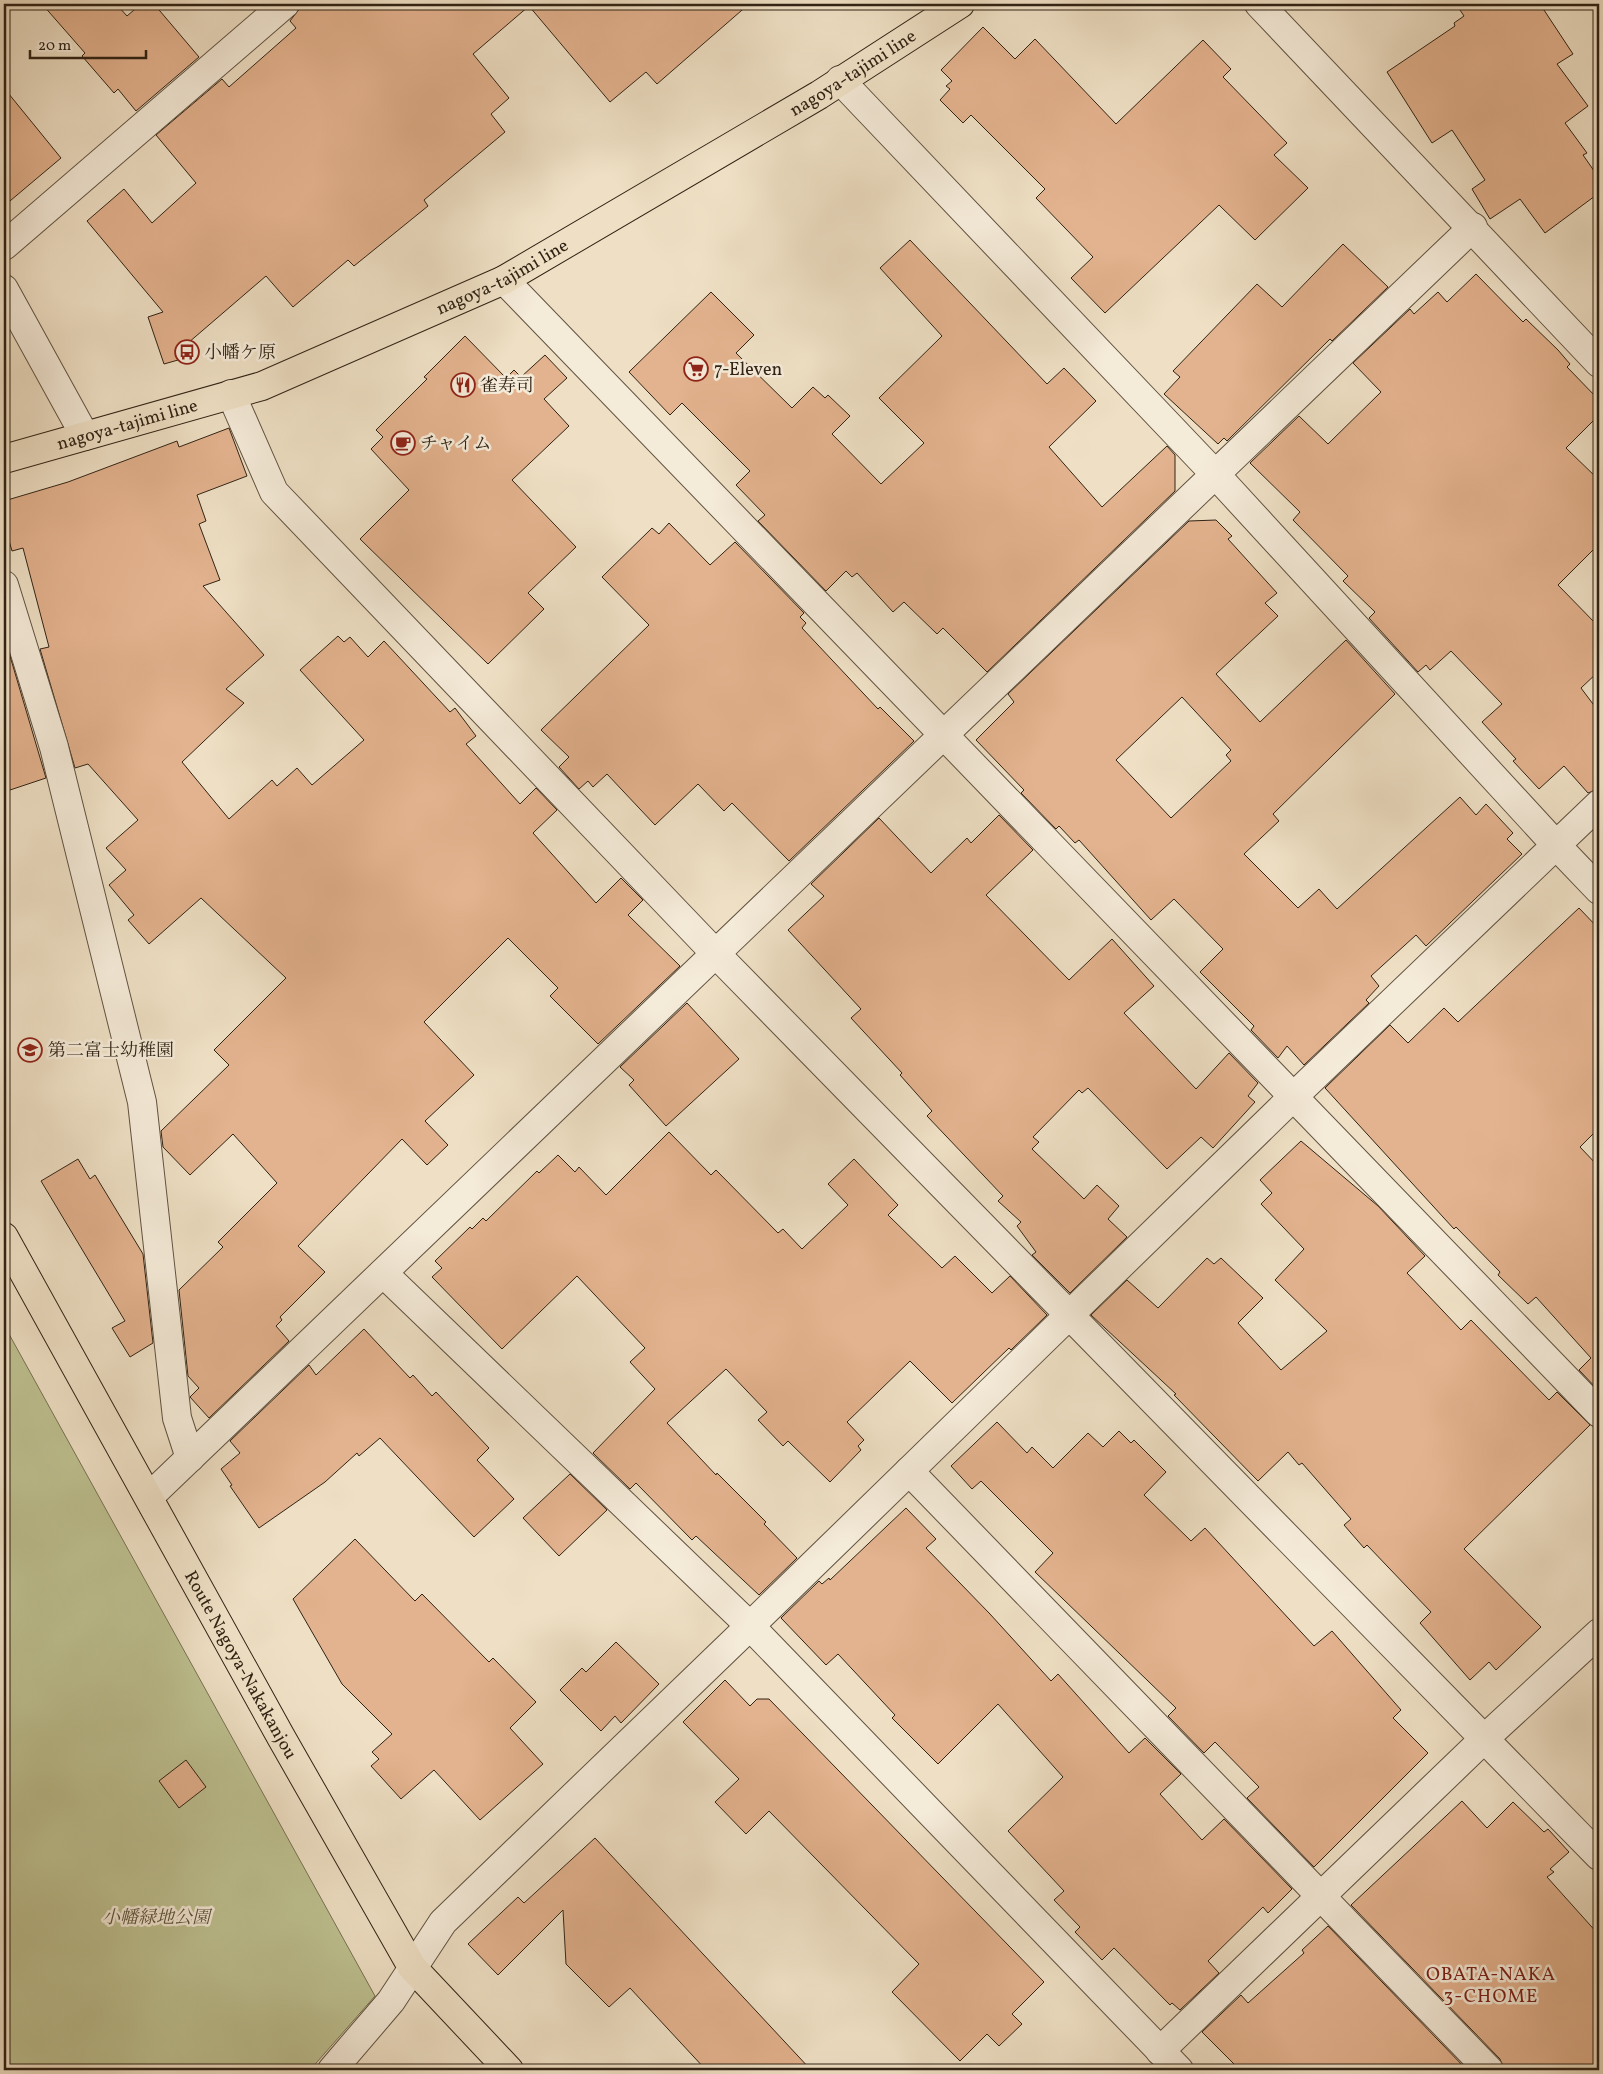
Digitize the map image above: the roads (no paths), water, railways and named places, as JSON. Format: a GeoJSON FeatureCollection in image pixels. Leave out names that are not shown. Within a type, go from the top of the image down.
{"type":"FeatureCollection","features":[{"type":"Feature","properties":{"kind":"main road","name":"nagoya-tajimi line"},"geometry":{"type":"LineString","coordinates":[[4,459],[262,386],[504,280],[840,80],[960,4]]}},
{"type":"Feature","properties":{"kind":"main road","name":"Route Nagoya-Nakakanjou"},"geometry":{"type":"LineString","coordinates":[[4,1237],[281,1737],[412,1967],[508,2070]]}},
{"type":"Feature","properties":{"kind":"street"},"geometry":{"type":"LineString","coordinates":[[4,246],[285,4]]}},
{"type":"Feature","properties":{"kind":"street"},"geometry":{"type":"LineString","coordinates":[[1259,4],[1599,363]]}},
{"type":"Feature","properties":{"kind":"street"},"geometry":{"type":"LineString","coordinates":[[840,80],[1215,474],[1599,890]]}},
{"type":"Feature","properties":{"kind":"street"},"geometry":{"type":"LineString","coordinates":[[149,1498],[1473,228]]}},
{"type":"Feature","properties":{"kind":"street"},"geometry":{"type":"LineString","coordinates":[[504,280],[1599,1413]]}},
{"type":"Feature","properties":{"kind":"street"},"geometry":{"type":"LineString","coordinates":[[4,289],[85,436]]}},
{"type":"Feature","properties":{"kind":"street"},"geometry":{"type":"LineString","coordinates":[[231,394],[274,492],[716,954],[1599,1856]]}},
{"type":"Feature","properties":{"kind":"street"},"geometry":{"type":"LineString","coordinates":[[4,585],[54,748],[142,1102],[177,1418],[190,1458]]}},
{"type":"Feature","properties":{"kind":"street"},"geometry":{"type":"LineString","coordinates":[[332,2070],[392,2001],[412,1967],[443,1922],[1293,1097],[1555,844],[1599,804]]}},
{"type":"Feature","properties":{"kind":"street"},"geometry":{"type":"LineString","coordinates":[[383,1274],[750,1626],[1179,2070]]}},
{"type":"Feature","properties":{"kind":"street"},"geometry":{"type":"LineString","coordinates":[[909,1471],[1489,2070]]}},
{"type":"Feature","properties":{"kind":"street"},"geometry":{"type":"LineString","coordinates":[[1160,2050],[1484,1739],[1599,1633]]}},
{"type":"Feature","properties":{"kind":"place","name":"小幡ケ原"},"geometry":{"type":"Point","coordinates":[187,352]}},
{"type":"Feature","properties":{"kind":"place","name":"7-Eleven"},"geometry":{"type":"Point","coordinates":[696,369]}},
{"type":"Feature","properties":{"kind":"place","name":"雀寿司"},"geometry":{"type":"Point","coordinates":[463,385]}},
{"type":"Feature","properties":{"kind":"place","name":"チャイム"},"geometry":{"type":"Point","coordinates":[403,443]}},
{"type":"Feature","properties":{"kind":"place","name":"第二富士幼稚園"},"geometry":{"type":"Point","coordinates":[30,1050]}},
{"type":"Feature","properties":{"kind":"district","name":"OBATA-NAKA 3-CHOME"},"geometry":{"type":"Point","coordinates":[1491,1984]}},
{"type":"Feature","properties":{"kind":"park label","name":"小幡緑地公園"},"geometry":{"type":"Point","coordinates":[156,1917]}}]}
